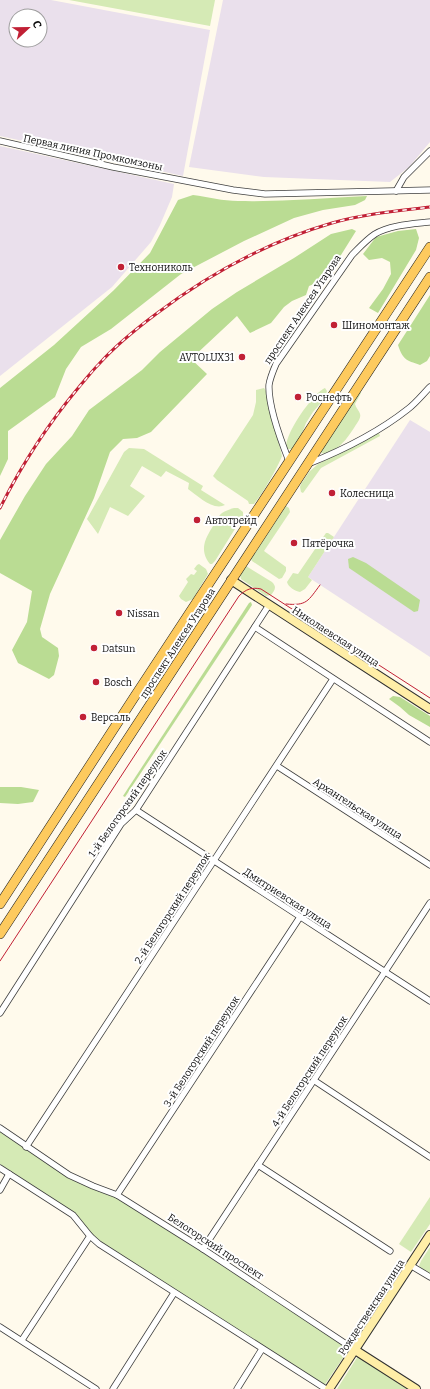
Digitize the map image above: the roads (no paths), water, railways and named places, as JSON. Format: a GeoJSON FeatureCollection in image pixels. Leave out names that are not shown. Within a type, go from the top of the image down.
{"type":"FeatureCollection","features":[{"type":"Feature","properties":{"kind":"main road","name":"проспект Алексея Угарова"},"geometry":{"type":"LineString","coordinates":[[0,904],[430,247]]}},
{"type":"Feature","properties":{"kind":"main road","name":"проспект Алексея Угарова"},"geometry":{"type":"LineString","coordinates":[[0,934],[430,277]]}},
{"type":"Feature","properties":{"kind":"main road"},"geometry":{"type":"LineString","coordinates":[[217,572],[231,580]]}},
{"type":"Feature","properties":{"kind":"main road","name":"Николаевская улица"},"geometry":{"type":"LineString","coordinates":[[231,580],[430,709]]}},
{"type":"Feature","properties":{"kind":"main road","name":"Рождественская улица"},"geometry":{"type":"LineString","coordinates":[[329,1389],[430,1235]]}},
{"type":"Feature","properties":{"kind":"main road","name":"Белогорский проспект"},"geometry":{"type":"LineString","coordinates":[[355,1350],[416,1389]]}},
{"type":"Feature","properties":{"kind":"street","name":"Первая линия Промкомзоны"},"geometry":{"type":"LineString","coordinates":[[0,141],[113,167],[233,190],[265,194],[396,192]]}},
{"type":"Feature","properties":{"kind":"street"},"geometry":{"type":"LineString","coordinates":[[396,192],[404,177],[430,150]]}},
{"type":"Feature","properties":{"kind":"street"},"geometry":{"type":"LineString","coordinates":[[396,192],[430,190]]}},
{"type":"Feature","properties":{"kind":"street","name":"проспект Алексея Угарова"},"geometry":{"type":"LineString","coordinates":[[289,461],[281,442],[271,405],[269,386],[271,374],[276,364],[352,255],[364,242],[376,233],[388,229],[430,222]]}},
{"type":"Feature","properties":{"kind":"street"},"geometry":{"type":"LineString","coordinates":[[306,465],[329,455],[385,425],[410,408],[430,387]]}},
{"type":"Feature","properties":{"kind":"street","name":"1-й Белогорский переулок"},"geometry":{"type":"LineString","coordinates":[[0,1013],[121,824],[136,810],[269,605]]}},
{"type":"Feature","properties":{"kind":"street"},"geometry":{"type":"LineString","coordinates":[[255,627],[430,742]]}},
{"type":"Feature","properties":{"kind":"street","name":"2-й Белогорский переулок"},"geometry":{"type":"LineString","coordinates":[[26,1147],[333,679]]}},
{"type":"Feature","properties":{"kind":"street","name":"Архангельская улица"},"geometry":{"type":"LineString","coordinates":[[277,766],[430,865]]}},
{"type":"Feature","properties":{"kind":"street","name":"Дмитриевская улица"},"geometry":{"type":"LineString","coordinates":[[136,810],[430,1001]]}},
{"type":"Feature","properties":{"kind":"street","name":"4-й Белогорский переулок"},"geometry":{"type":"LineString","coordinates":[[203,1249],[315,1081],[430,903]]}},
{"type":"Feature","properties":{"kind":"street","name":"3-й Белогорский переулок"},"geometry":{"type":"LineString","coordinates":[[117,1194],[300,917]]}},
{"type":"Feature","properties":{"kind":"street"},"geometry":{"type":"LineString","coordinates":[[315,1081],[430,1157]]}},
{"type":"Feature","properties":{"kind":"street","name":"Белогорский проспект"},"geometry":{"type":"LineString","coordinates":[[0,1128],[26,1147],[69,1174],[93,1186],[117,1194],[355,1350]]}},
{"type":"Feature","properties":{"kind":"street"},"geometry":{"type":"LineString","coordinates":[[258,1165],[390,1251]]}},
{"type":"Feature","properties":{"kind":"street"},"geometry":{"type":"LineString","coordinates":[[0,1168],[72,1215],[99,1244],[326,1389]]}},
{"type":"Feature","properties":{"kind":"street"},"geometry":{"type":"LineString","coordinates":[[0,1190],[9,1174]]}},
{"type":"Feature","properties":{"kind":"street"},"geometry":{"type":"LineString","coordinates":[[22,1340],[90,1236]]}},
{"type":"Feature","properties":{"kind":"street"},"geometry":{"type":"LineString","coordinates":[[410,1265],[430,1278]]}},
{"type":"Feature","properties":{"kind":"street"},"geometry":{"type":"LineString","coordinates":[[113,1389],[174,1293]]}},
{"type":"Feature","properties":{"kind":"street"},"geometry":{"type":"LineString","coordinates":[[0,1327],[96,1389]]}},
{"type":"Feature","properties":{"kind":"street"},"geometry":{"type":"LineString","coordinates":[[237,1389],[262,1349]]}},
{"type":"Feature","properties":{"kind":"tram line"},"geometry":{"type":"LineString","coordinates":[[286,604],[303,603],[310,599],[320,585]]}},
{"type":"Feature","properties":{"kind":"tram line"},"geometry":{"type":"LineString","coordinates":[[0,961],[239,596],[244,592],[252,588],[261,589],[430,698]]}},
{"type":"Feature","properties":{"kind":"railway"},"geometry":{"type":"LineString","coordinates":[[0,508],[36,445],[57,415],[89,375],[112,350],[176,299],[240,261],[308,231],[356,217],[430,207]]}},
{"type":"Feature","properties":{"kind":"place","name":"Технониколь"},"geometry":{"type":"Point","coordinates":[121,267]}},
{"type":"Feature","properties":{"kind":"place","name":"Шиномонтаж"},"geometry":{"type":"Point","coordinates":[334,325]}},
{"type":"Feature","properties":{"kind":"place","name":"AVTOLUX31"},"geometry":{"type":"Point","coordinates":[242,357]}},
{"type":"Feature","properties":{"kind":"place","name":"Роснефть"},"geometry":{"type":"Point","coordinates":[298,397]}},
{"type":"Feature","properties":{"kind":"place","name":"Колесница"},"geometry":{"type":"Point","coordinates":[332,493]}},
{"type":"Feature","properties":{"kind":"place","name":"Автотрейд"},"geometry":{"type":"Point","coordinates":[197,520]}},
{"type":"Feature","properties":{"kind":"place","name":"Пятёрочка"},"geometry":{"type":"Point","coordinates":[294,543]}},
{"type":"Feature","properties":{"kind":"place","name":"Nissan"},"geometry":{"type":"Point","coordinates":[119,613]}},
{"type":"Feature","properties":{"kind":"place","name":"Datsun"},"geometry":{"type":"Point","coordinates":[94,648]}},
{"type":"Feature","properties":{"kind":"place","name":"Bosch"},"geometry":{"type":"Point","coordinates":[96,682]}},
{"type":"Feature","properties":{"kind":"place","name":"Версаль"},"geometry":{"type":"Point","coordinates":[83,717]}}]}
